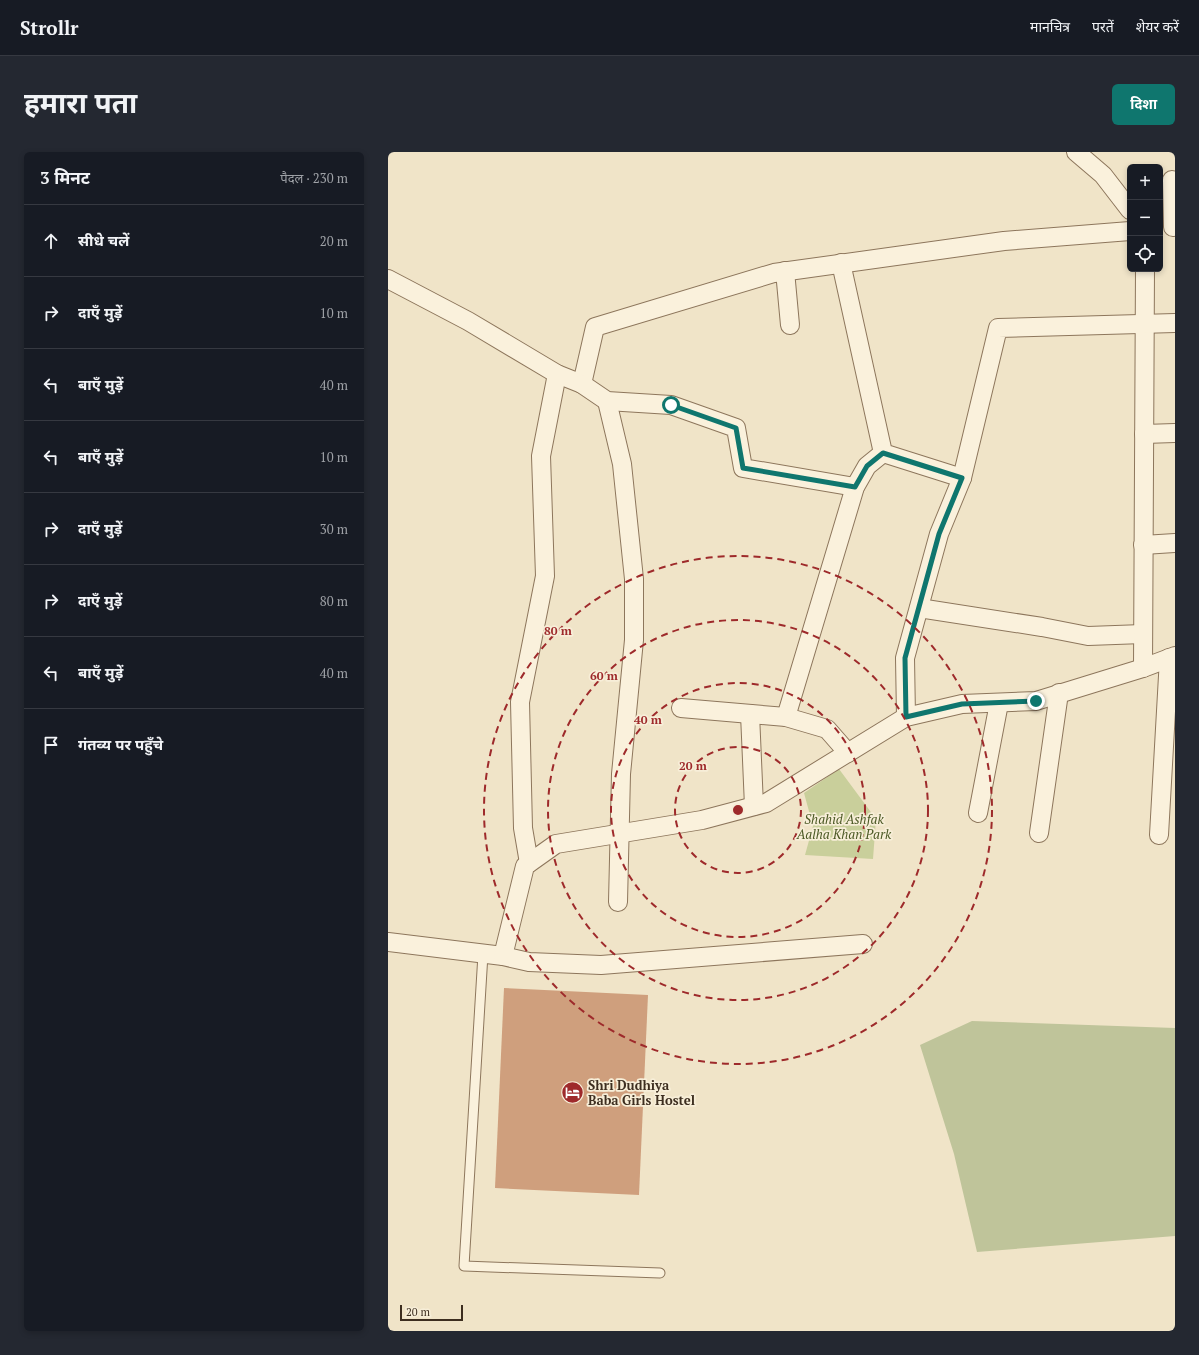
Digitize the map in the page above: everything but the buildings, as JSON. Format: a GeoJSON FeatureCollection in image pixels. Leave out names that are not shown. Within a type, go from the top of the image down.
{"type":"FeatureCollection","features":[{"type":"Feature","properties":{"kind":"street"},"geometry":{"type":"LineString","coordinates":[[1076,152],[1103,175],[1127,206]]}},
{"type":"Feature","properties":{"kind":"street"},"geometry":{"type":"LineString","coordinates":[[1169,228],[1172,180]]}},
{"type":"Feature","properties":{"kind":"street"},"geometry":{"type":"LineString","coordinates":[[582,384],[595,327],[774,273],[1004,241],[1127,231]]}},
{"type":"Feature","properties":{"kind":"street"},"geometry":{"type":"LineString","coordinates":[[841,263],[883,453]]}},
{"type":"Feature","properties":{"kind":"street"},"geometry":{"type":"LineString","coordinates":[[785,271],[790,324]]}},
{"type":"Feature","properties":{"kind":"street"},"geometry":{"type":"LineString","coordinates":[[1143,668],[1145,272]]}},
{"type":"Feature","properties":{"kind":"street"},"geometry":{"type":"LineString","coordinates":[[388,279],[468,322],[557,374],[582,384],[607,401],[671,405],[736,428],[743,468],[855,487]]}},
{"type":"Feature","properties":{"kind":"street"},"geometry":{"type":"LineString","coordinates":[[906,717],[905,658],[939,534],[962,478],[998,328],[1175,323]]}},
{"type":"Feature","properties":{"kind":"street"},"geometry":{"type":"LineString","coordinates":[[530,862],[524,828],[520,702],[545,576],[541,456],[557,374]]}},
{"type":"Feature","properties":{"kind":"street"},"geometry":{"type":"LineString","coordinates":[[607,401],[622,464],[634,579],[634,640],[621,774],[618,902]]}},
{"type":"Feature","properties":{"kind":"street"},"geometry":{"type":"LineString","coordinates":[[1144,434],[1175,433]]}},
{"type":"Feature","properties":{"kind":"street"},"geometry":{"type":"LineString","coordinates":[[883,453],[962,478]]}},
{"type":"Feature","properties":{"kind":"street"},"geometry":{"type":"LineString","coordinates":[[786,716],[855,487],[867,466],[883,453]]}},
{"type":"Feature","properties":{"kind":"street"},"geometry":{"type":"LineString","coordinates":[[1144,545],[1175,543]]}},
{"type":"Feature","properties":{"kind":"street"},"geometry":{"type":"LineString","coordinates":[[919,608],[1042,626],[1088,636],[1143,634]]}},
{"type":"Feature","properties":{"kind":"street"},"geometry":{"type":"LineString","coordinates":[[503,956],[525,866],[556,844],[702,820],[766,803],[906,717],[962,704],[1036,701],[1143,668],[1172,657],[1159,835]]}},
{"type":"Feature","properties":{"kind":"street"},"geometry":{"type":"LineString","coordinates":[[1039,833],[1059,693]]}},
{"type":"Feature","properties":{"kind":"street"},"geometry":{"type":"LineString","coordinates":[[978,813],[999,703]]}},
{"type":"Feature","properties":{"kind":"street"},"geometry":{"type":"LineString","coordinates":[[681,708],[786,716],[827,729],[848,752]]}},
{"type":"Feature","properties":{"kind":"street"},"geometry":{"type":"LineString","coordinates":[[750,714],[754,806]]}},
{"type":"Feature","properties":{"kind":"street"},"geometry":{"type":"LineString","coordinates":[[388,942],[503,956],[529,962],[601,965],[862,944]]}},
{"type":"Feature","properties":{"kind":"lane"},"geometry":{"type":"LineString","coordinates":[[483,954],[464,1266],[660,1273]]}},
{"type":"Feature","properties":{"kind":"green space","name":"Shahid Ashfak Aalha Khan Park"},"geometry":{"type":"Polygon","coordinates":[[[839,769],[876,819],[873,859],[805,855],[813,826],[804,793],[839,769]]]}},
{"type":"Feature","properties":{"kind":"green space"},"geometry":{"type":"Polygon","coordinates":[[[972,1021],[1175,1028],[1175,1236],[977,1252],[954,1154],[920,1045],[972,1021]]]}},
{"type":"Feature","properties":{"kind":"place","name":"Shri Dudhiya Baba Girls Hostel"},"geometry":{"type":"Point","coordinates":[572,1092]}},
{"type":"Feature","properties":{"kind":"route"},"geometry":{"type":"LineString","coordinates":[[671,405],[736,428],[743,468],[855,487],[867,466],[883,453],[962,478],[939,534],[905,658],[906,717],[962,704],[1036,701]]}}]}
